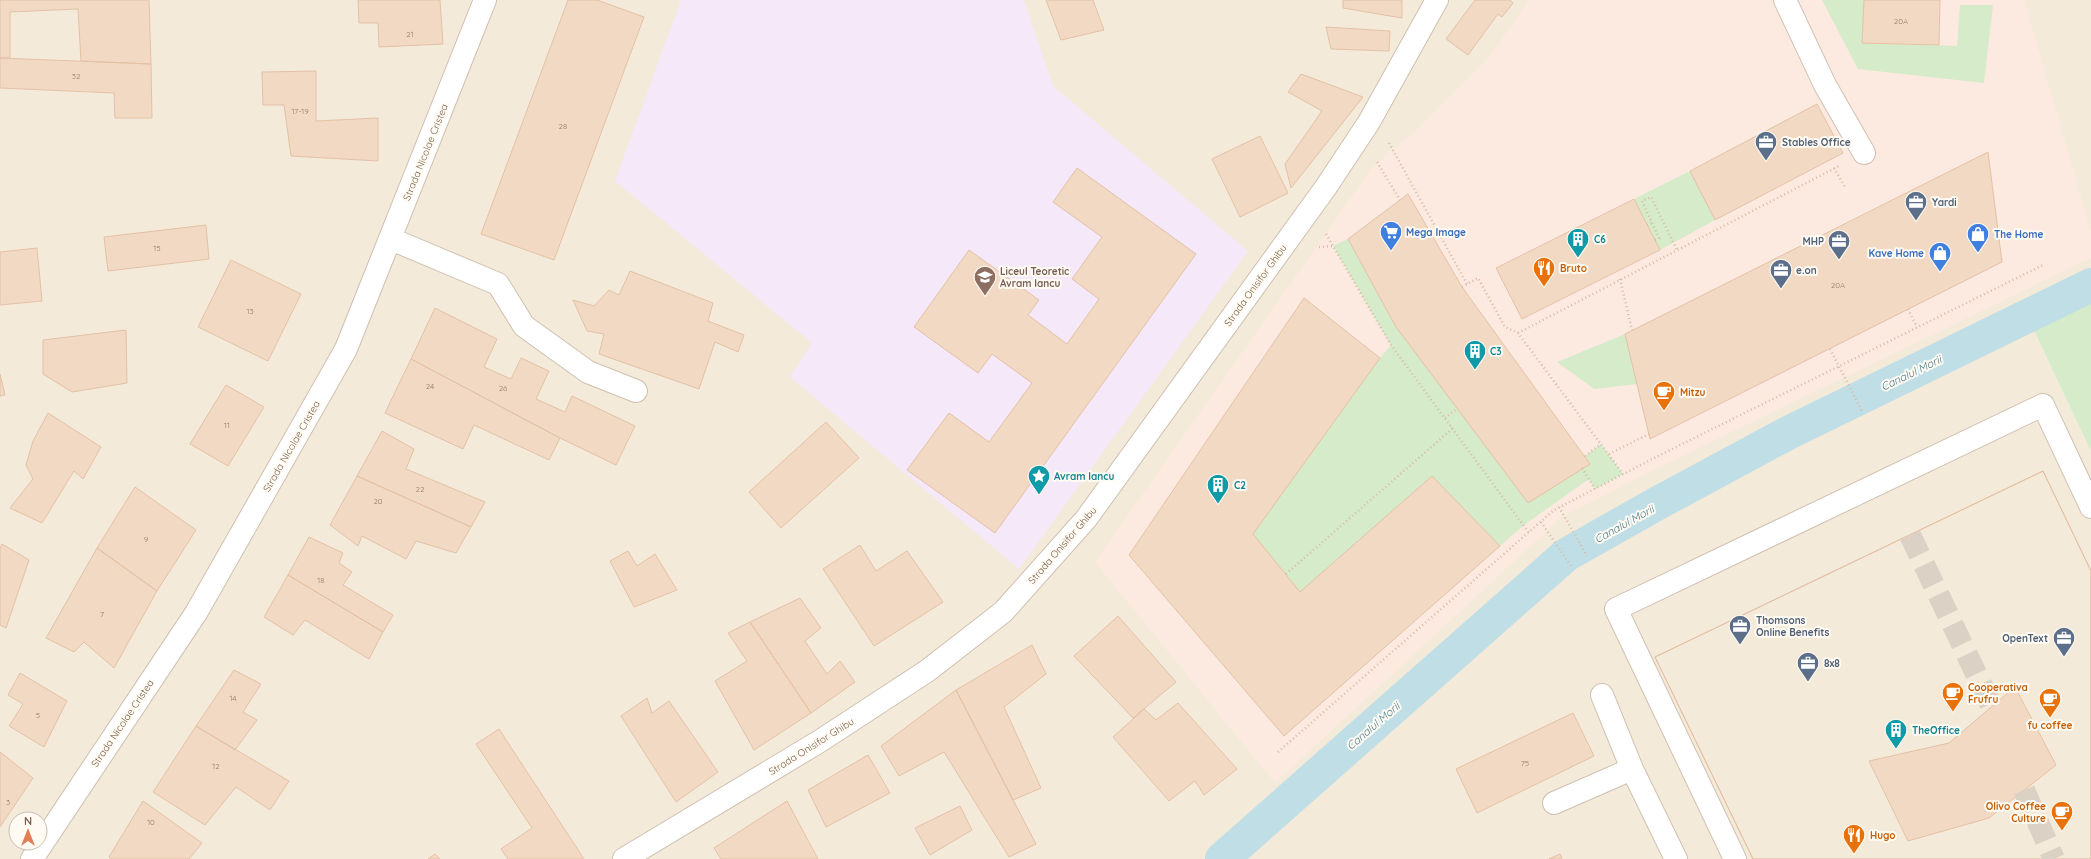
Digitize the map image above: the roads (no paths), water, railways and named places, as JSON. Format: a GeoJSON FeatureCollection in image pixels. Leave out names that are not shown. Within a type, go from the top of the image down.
{"type":"FeatureCollection","features":[{"type":"Feature","properties":{"kind":"street","name":"Strada Nicolae Cristea"},"geometry":{"type":"LineString","coordinates":[[32,859],[196,613],[346,350],[485,0]]}},
{"type":"Feature","properties":{"kind":"street","name":"Strada Onisifor Ghibu"},"geometry":{"type":"LineString","coordinates":[[624,859],[820,741],[927,671],[1003,612],[1086,519],[1321,193],[1369,122],[1437,0]]}},
{"type":"Feature","properties":{"kind":"street"},"geometry":{"type":"LineString","coordinates":[[1785,0],[1825,85],[1864,153]]}},
{"type":"Feature","properties":{"kind":"street"},"geometry":{"type":"LineString","coordinates":[[391,239],[498,284],[524,326],[588,372],[636,391]]}},
{"type":"Feature","properties":{"kind":"street"},"geometry":{"type":"LineString","coordinates":[[1735,859],[1616,609],[2043,405],[2091,507]]}},
{"type":"Feature","properties":{"kind":"street"},"geometry":{"type":"LineString","coordinates":[[1602,695],[1632,769],[1676,859]]}},
{"type":"Feature","properties":{"kind":"street"},"geometry":{"type":"LineString","coordinates":[[1554,803],[1632,769]]}},
{"type":"Feature","properties":{"kind":"waterway","name":"Canalul Morii"},"geometry":{"type":"LineString","coordinates":[[1222,859],[1566,555],[1658,503],[1788,433],[2091,285]]}},
{"type":"Feature","properties":{"kind":"tunnel"},"geometry":{"type":"LineString","coordinates":[[1910,535],[1992,707]]}},
{"type":"Feature","properties":{"kind":"tunnel"},"geometry":{"type":"LineString","coordinates":[[2024,790],[2054,859]]}},
{"type":"Feature","properties":{"kind":"place","name":"Stables Office"},"geometry":{"type":"Point","coordinates":[1766,162]}},
{"type":"Feature","properties":{"kind":"place","name":"Yardi"},"geometry":{"type":"Point","coordinates":[1916,222]}},
{"type":"Feature","properties":{"kind":"place","name":"Mega Image"},"geometry":{"type":"Point","coordinates":[1391,252]}},
{"type":"Feature","properties":{"kind":"place","name":"The Home"},"geometry":{"type":"Point","coordinates":[1978,254]}},
{"type":"Feature","properties":{"kind":"place","name":"C6"},"geometry":{"type":"Point","coordinates":[1578,258]}},
{"type":"Feature","properties":{"kind":"place","name":"MHP"},"geometry":{"type":"Point","coordinates":[1839,260]}},
{"type":"Feature","properties":{"kind":"place","name":"Kave Home"},"geometry":{"type":"Point","coordinates":[1940,272]}},
{"type":"Feature","properties":{"kind":"place","name":"Bruto"},"geometry":{"type":"Point","coordinates":[1544,288]}},
{"type":"Feature","properties":{"kind":"place","name":"e.on"},"geometry":{"type":"Point","coordinates":[1781,290]}},
{"type":"Feature","properties":{"kind":"place","name":"Liceul Teoretic Avram Iancu"},"geometry":{"type":"Point","coordinates":[985,296]}},
{"type":"Feature","properties":{"kind":"place","name":"C3"},"geometry":{"type":"Point","coordinates":[1475,370]}},
{"type":"Feature","properties":{"kind":"place","name":"Mitzu"},"geometry":{"type":"Point","coordinates":[1664,412]}},
{"type":"Feature","properties":{"kind":"place","name":"Avram Iancu"},"geometry":{"type":"Point","coordinates":[1039,496]}},
{"type":"Feature","properties":{"kind":"place","name":"C2"},"geometry":{"type":"Point","coordinates":[1218,504]}},
{"type":"Feature","properties":{"kind":"place","name":"Thomsons Online Benefits"},"geometry":{"type":"Point","coordinates":[1740,646]}},
{"type":"Feature","properties":{"kind":"place","name":"OpenText"},"geometry":{"type":"Point","coordinates":[2064,658]}},
{"type":"Feature","properties":{"kind":"place","name":"8x8"},"geometry":{"type":"Point","coordinates":[1808,682]}},
{"type":"Feature","properties":{"kind":"place","name":"Cooperativa Frufru"},"geometry":{"type":"Point","coordinates":[1953,712]}},
{"type":"Feature","properties":{"kind":"place","name":"fu coffee"},"geometry":{"type":"Point","coordinates":[2050,718]}},
{"type":"Feature","properties":{"kind":"place","name":"TheOffice"},"geometry":{"type":"Point","coordinates":[1896,750]}},
{"type":"Feature","properties":{"kind":"place","name":"Olivo Coffee Culture"},"geometry":{"type":"Point","coordinates":[2062,832]}},
{"type":"Feature","properties":{"kind":"place","name":"Hugo"},"geometry":{"type":"Point","coordinates":[1854,854]}}]}
